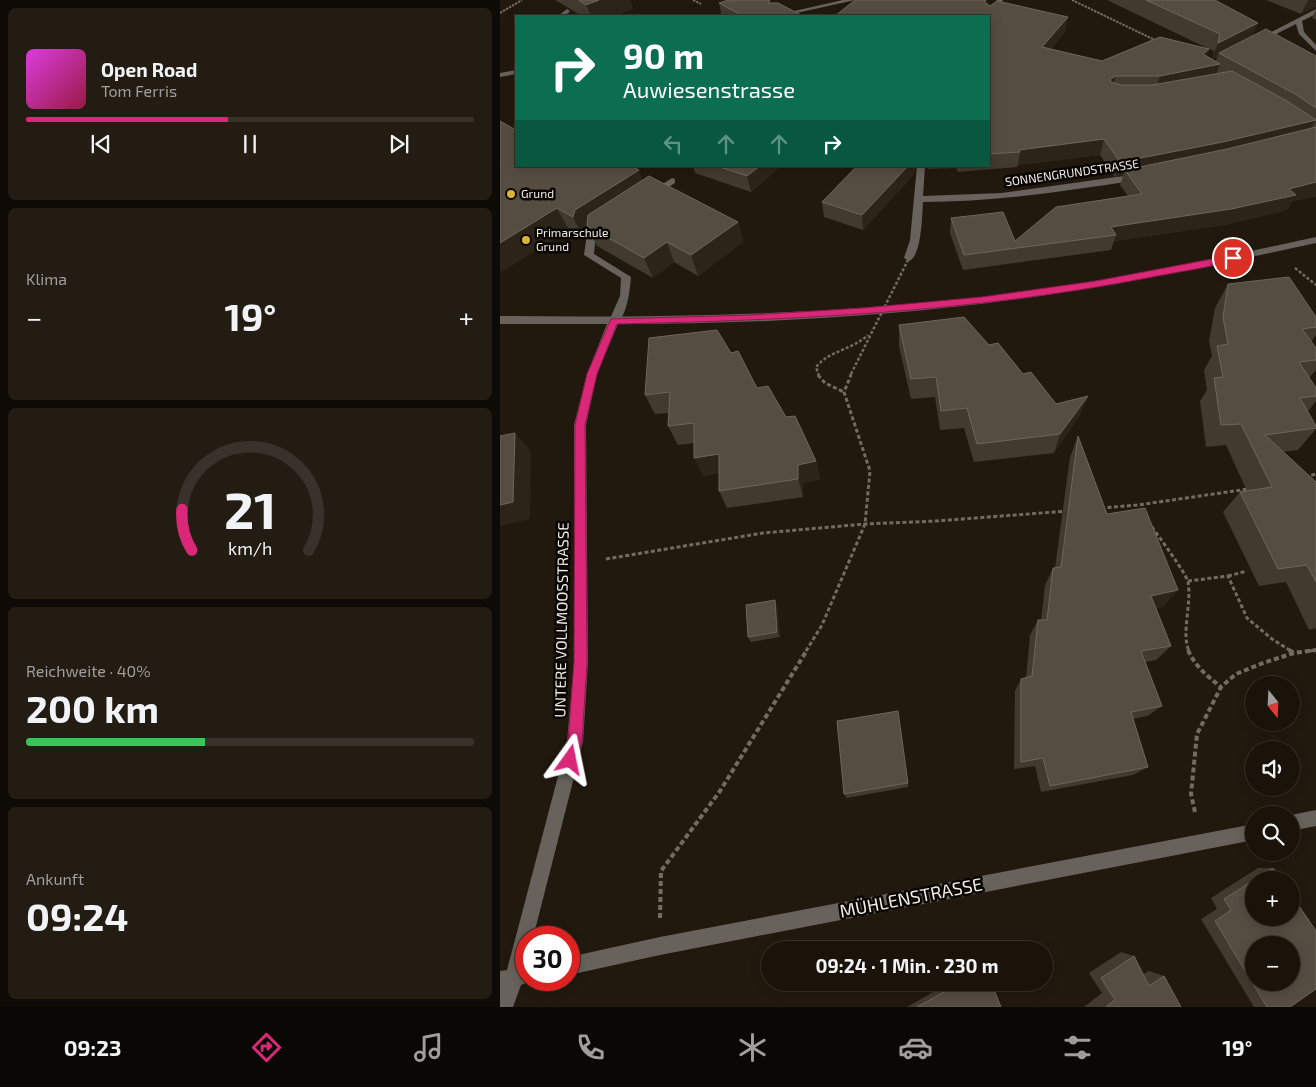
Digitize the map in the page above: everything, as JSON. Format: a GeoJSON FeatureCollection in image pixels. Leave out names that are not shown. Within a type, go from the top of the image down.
{"type":"FeatureCollection","features":[{"type":"Feature","properties":{"kind":"street"},"geometry":{"type":"LineString","coordinates":[[721,15],[760,0]]}},
{"type":"Feature","properties":{"kind":"street"},"geometry":{"type":"LineString","coordinates":[[780,15],[852,0]]}},
{"type":"Feature","properties":{"kind":"street"},"geometry":{"type":"LineString","coordinates":[[990,15],[1000,0]]}},
{"type":"Feature","properties":{"kind":"street"},"geometry":{"type":"LineString","coordinates":[[562,15],[568,11]]}},
{"type":"Feature","properties":{"kind":"street"},"geometry":{"type":"LineString","coordinates":[[1248,47],[1316,11]]}},
{"type":"Feature","properties":{"kind":"street"},"geometry":{"type":"LineString","coordinates":[[1298,20],[1300,33],[1316,49]]}},
{"type":"Feature","properties":{"kind":"street"},"geometry":{"type":"LineString","coordinates":[[500,75],[515,72]]}},
{"type":"Feature","properties":{"kind":"street"},"geometry":{"type":"LineString","coordinates":[[909,258],[915,240],[921,167]]}},
{"type":"Feature","properties":{"kind":"street","name":"SONNENGRUNDSTRASSE"},"geometry":{"type":"LineString","coordinates":[[918,199],[952,200],[1029,193],[1149,176]]}},
{"type":"Feature","properties":{"kind":"street"},"geometry":{"type":"LineString","coordinates":[[640,202],[672,181]]}},
{"type":"Feature","properties":{"kind":"street","name":"UNTERE VOLLMOOSSTRASSE"},"geometry":{"type":"LineString","coordinates":[[504,1007],[575,742],[581,662],[580,425],[592,374],[625,296],[626,277],[588,255],[592,233],[608,223]]}},
{"type":"Feature","properties":{"kind":"street"},"geometry":{"type":"LineString","coordinates":[[500,320],[614,321],[752,318],[863,312],[982,300],[1096,284],[1316,240]]}},
{"type":"Feature","properties":{"kind":"street"},"geometry":{"type":"LineString","coordinates":[[1300,822],[1316,818]]}},
{"type":"Feature","properties":{"kind":"street","name":"MÜHLENSTRASSE"},"geometry":{"type":"LineString","coordinates":[[580,964],[660,946],[1245,834]]}},
{"type":"Feature","properties":{"kind":"path"},"geometry":{"type":"LineString","coordinates":[[500,13],[522,0]]}},
{"type":"Feature","properties":{"kind":"path"},"geometry":{"type":"LineString","coordinates":[[1072,0],[1157,41]]}},
{"type":"Feature","properties":{"kind":"path"},"geometry":{"type":"LineString","coordinates":[[660,946],[661,871],[720,791],[822,626],[866,524],[870,471],[844,392],[851,374],[909,258]]}},
{"type":"Feature","properties":{"kind":"path"},"geometry":{"type":"LineString","coordinates":[[1294,267],[1316,285]]}},
{"type":"Feature","properties":{"kind":"path"},"geometry":{"type":"LineString","coordinates":[[844,392],[832,388],[821,380],[816,373],[816,367],[827,354],[863,340],[868,336],[868,331]]}},
{"type":"Feature","properties":{"kind":"path"},"geometry":{"type":"LineString","coordinates":[[1299,479],[1316,474]]}},
{"type":"Feature","properties":{"kind":"path"},"geometry":{"type":"LineString","coordinates":[[1100,508],[1138,505],[1253,488]]}},
{"type":"Feature","properties":{"kind":"path"},"geometry":{"type":"LineString","coordinates":[[1138,505],[1143,513]]}},
{"type":"Feature","properties":{"kind":"path"},"geometry":{"type":"LineString","coordinates":[[581,562],[657,552],[763,533],[866,524],[1071,511]]}},
{"type":"Feature","properties":{"kind":"path"},"geometry":{"type":"LineString","coordinates":[[1148,520],[1188,581],[1188,621],[1185,643],[1193,661],[1208,677],[1221,687]]}},
{"type":"Feature","properties":{"kind":"path"},"geometry":{"type":"LineString","coordinates":[[1188,581],[1228,576],[1247,571]]}},
{"type":"Feature","properties":{"kind":"path"},"geometry":{"type":"LineString","coordinates":[[1228,576],[1247,618],[1272,639],[1294,653]]}},
{"type":"Feature","properties":{"kind":"path"},"geometry":{"type":"LineString","coordinates":[[1195,812],[1191,794],[1197,734],[1221,687],[1236,674],[1263,662],[1294,653],[1316,650]]}},
{"type":"Feature","properties":{"kind":"building"},"geometry":{"type":"Polygon","coordinates":[[[579,0],[599,0],[586,5],[579,0]]]}},
{"type":"Feature","properties":{"kind":"building"},"geometry":{"type":"Polygon","coordinates":[[[728,0],[770,0],[768,3],[778,3],[801,15],[741,15],[719,3],[728,0]]]}},
{"type":"Feature","properties":{"kind":"building"},"geometry":{"type":"Polygon","coordinates":[[[855,0],[986,0],[985,2],[990,6],[997,1],[1068,17],[1042,47],[1102,61],[1160,37],[1209,49],[1203,54],[1220,64],[1160,76],[1116,76],[1110,79],[1111,82],[1121,85],[1152,85],[1232,71],[1287,101],[1316,120],[1223,142],[1120,162],[1104,139],[1019,150],[1020,152],[990,154],[990,15],[836,15],[855,0]]]}},
{"type":"Feature","properties":{"kind":"building"},"geometry":{"type":"Polygon","coordinates":[[[1146,0],[1215,0],[1258,23],[1218,43],[1220,34],[1146,0]]]}},
{"type":"Feature","properties":{"kind":"building"},"geometry":{"type":"Polygon","coordinates":[[[1266,29],[1316,56],[1316,108],[1295,94],[1219,53],[1266,29]]]}},
{"type":"Feature","properties":{"kind":"building"},"geometry":{"type":"Polygon","coordinates":[[[500,121],[515,129],[515,167],[633,167],[639,170],[575,210],[573,217],[557,208],[500,243],[500,121]]]}},
{"type":"Feature","properties":{"kind":"building"},"geometry":{"type":"Polygon","coordinates":[[[1316,127],[1316,182],[1289,189],[1296,195],[1231,209],[1111,227],[1116,235],[964,255],[951,218],[1003,212],[1015,241],[1056,207],[1142,194],[1125,170],[1227,149],[1316,127]]]}},
{"type":"Feature","properties":{"kind":"building"},"geometry":{"type":"Polygon","coordinates":[[[720,167],[759,167],[747,176],[720,167]]]}},
{"type":"Feature","properties":{"kind":"building"},"geometry":{"type":"Polygon","coordinates":[[[856,167],[907,167],[862,215],[822,202],[856,167]]]}},
{"type":"Feature","properties":{"kind":"building"},"geometry":{"type":"Polygon","coordinates":[[[649,176],[738,222],[691,255],[667,242],[644,258],[587,226],[588,215],[649,176]]]}},
{"type":"Feature","properties":{"kind":"building"},"geometry":{"type":"Polygon","coordinates":[[[1289,277],[1316,317],[1316,327],[1302,329],[1316,348],[1316,360],[1299,362],[1316,388],[1316,396],[1300,398],[1316,428],[1265,435],[1316,482],[1316,582],[1307,565],[1278,569],[1240,492],[1272,487],[1241,424],[1221,425],[1214,378],[1223,377],[1217,346],[1228,344],[1223,317],[1228,284],[1289,277]]]}},
{"type":"Feature","properties":{"kind":"building"},"geometry":{"type":"Polygon","coordinates":[[[964,317],[989,345],[998,343],[1023,374],[1031,372],[1056,404],[1088,396],[1060,434],[977,444],[967,408],[941,411],[936,377],[911,379],[899,325],[964,317]]]}},
{"type":"Feature","properties":{"kind":"building"},"geometry":{"type":"Polygon","coordinates":[[[717,330],[731,353],[738,351],[757,388],[768,386],[786,417],[795,416],[816,461],[798,465],[798,479],[719,491],[719,454],[694,458],[694,423],[668,426],[670,392],[645,395],[649,338],[717,330]]]}},
{"type":"Feature","properties":{"kind":"building"},"geometry":{"type":"Polygon","coordinates":[[[515,433],[513,502],[500,505],[500,436],[515,433]]]}},
{"type":"Feature","properties":{"kind":"building"},"geometry":{"type":"Polygon","coordinates":[[[1078,436],[1107,514],[1145,508],[1178,590],[1151,596],[1171,646],[1141,651],[1162,706],[1131,712],[1148,767],[1050,786],[1043,758],[1021,762],[1021,679],[1032,676],[1038,620],[1047,620],[1053,568],[1061,567],[1078,436]]]}},
{"type":"Feature","properties":{"kind":"building"},"geometry":{"type":"Polygon","coordinates":[[[775,600],[777,632],[748,637],[746,605],[775,600]]]}},
{"type":"Feature","properties":{"kind":"building"},"geometry":{"type":"Polygon","coordinates":[[[898,711],[908,783],[844,794],[837,721],[898,711]]]}},
{"type":"Feature","properties":{"kind":"building"},"geometry":{"type":"Polygon","coordinates":[[[1245,886],[1245,926],[1300,926],[1300,907],[1316,931],[1316,989],[1290,1007],[1267,1007],[1257,991],[1300,991],[1300,936],[1245,936],[1245,971],[1215,921],[1231,910],[1224,899],[1245,886]]]}},
{"type":"Feature","properties":{"kind":"building"},"geometry":{"type":"Polygon","coordinates":[[[1134,956],[1149,986],[1164,976],[1181,1007],[1106,1007],[1115,1000],[1101,978],[1134,956]]]}},
{"type":"Feature","properties":{"kind":"building"},"geometry":{"type":"Polygon","coordinates":[[[946,991],[995,991],[1001,1007],[917,1007],[946,991]]]}},
{"type":"Feature","properties":{"kind":"place","name":"Grund"},"geometry":{"type":"Point","coordinates":[511,194]}},
{"type":"Feature","properties":{"kind":"place","name":"Primarschule Grund"},"geometry":{"type":"Point","coordinates":[526,240]}},
{"type":"Feature","properties":{"kind":"route"},"geometry":{"type":"LineString","coordinates":[[570,760],[575,742],[581,662],[580,425],[592,374],[614,321],[752,318],[863,312],[982,300],[1096,284],[1233,258]]}}]}
